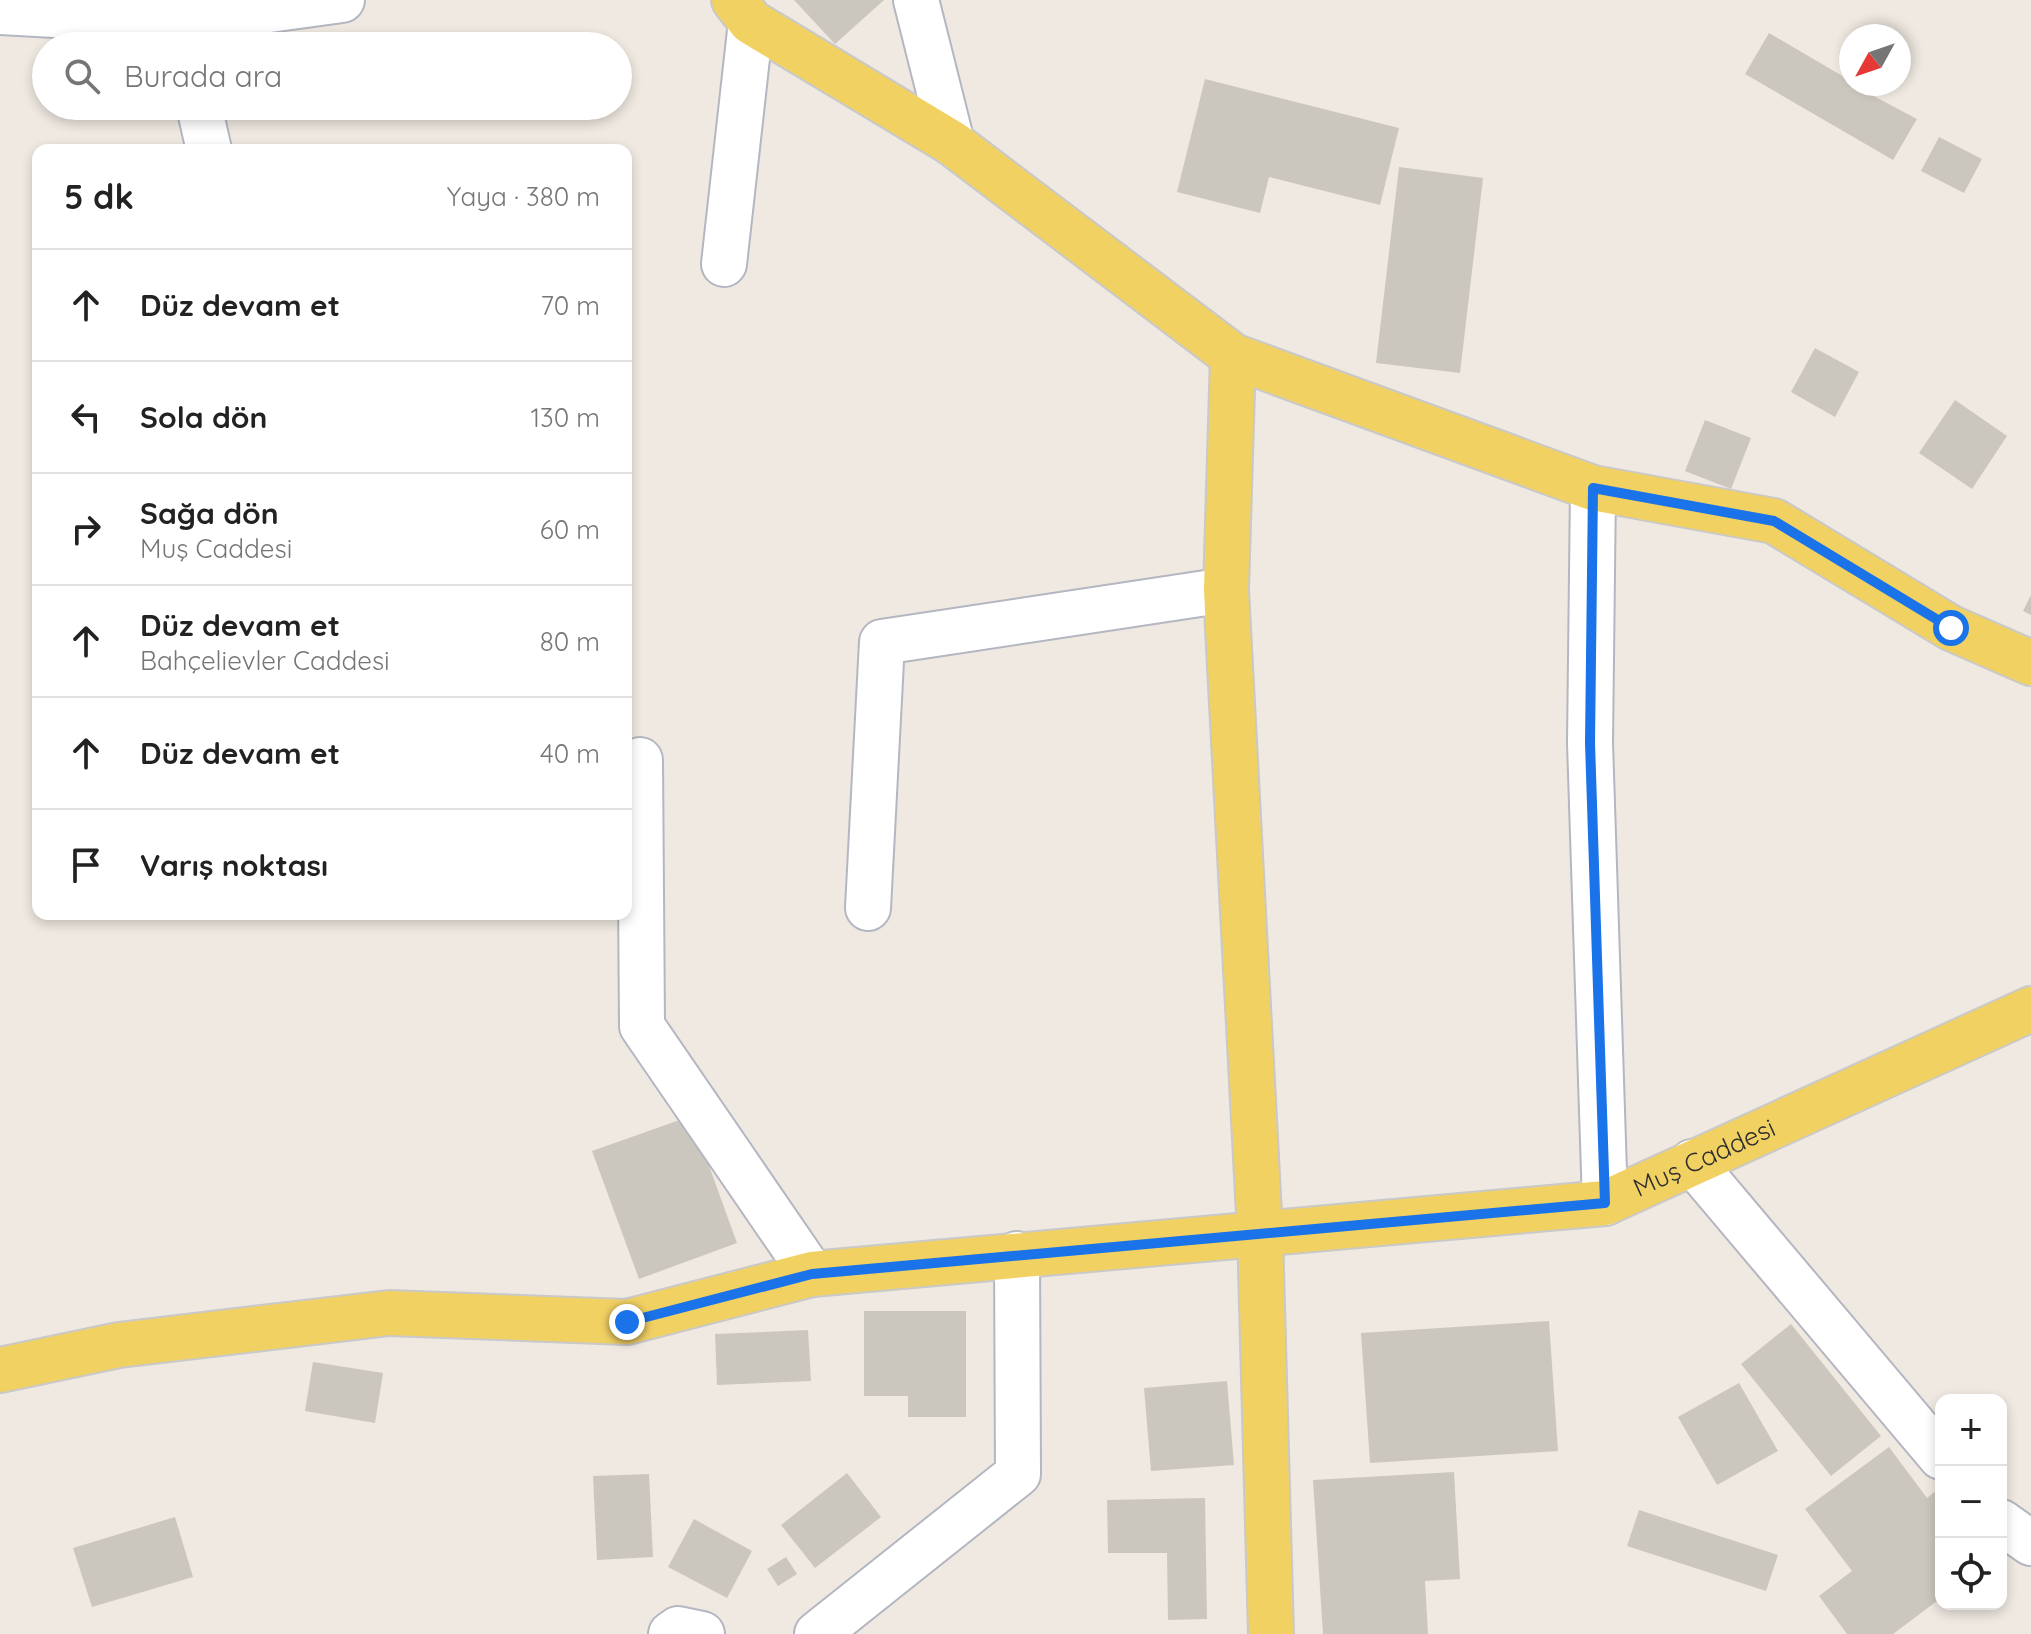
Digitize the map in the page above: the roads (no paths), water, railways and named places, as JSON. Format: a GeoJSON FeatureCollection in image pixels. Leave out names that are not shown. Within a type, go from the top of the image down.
{"type":"FeatureCollection","features":[{"type":"Feature","properties":{"kind":"main road"},"geometry":{"type":"LineString","coordinates":[[742,11],[952,143],[1233,356],[1593,488],[1774,521],[1951,628],[2031,663]]}},
{"type":"Feature","properties":{"kind":"main road"},"geometry":{"type":"LineString","coordinates":[[1233,356],[1226,590],[1260,1233],[1271,1634]]}},
{"type":"Feature","properties":{"kind":"main road","name":"Muş Caddesi"},"geometry":{"type":"LineString","coordinates":[[0,1370],[119,1345],[389,1313],[627,1322],[812,1274],[1605,1203],[2031,1009]]}},
{"type":"Feature","properties":{"kind":"street"},"geometry":{"type":"LineString","coordinates":[[192,32],[342,0]]}},
{"type":"Feature","properties":{"kind":"street"},"geometry":{"type":"LineString","coordinates":[[916,0],[952,143]]}},
{"type":"Feature","properties":{"kind":"street"},"geometry":{"type":"LineString","coordinates":[[724,264],[742,11]]}},
{"type":"Feature","properties":{"kind":"street"},"geometry":{"type":"LineString","coordinates":[[0,12],[166,32]]}},
{"type":"Feature","properties":{"kind":"street"},"geometry":{"type":"LineString","coordinates":[[202,120],[208,144]]}},
{"type":"Feature","properties":{"kind":"street"},"geometry":{"type":"LineString","coordinates":[[1593,488],[1590,743],[1605,1203]]}},
{"type":"Feature","properties":{"kind":"street"},"geometry":{"type":"LineString","coordinates":[[868,908],[882,642],[1226,590]]}},
{"type":"Feature","properties":{"kind":"street"},"geometry":{"type":"LineString","coordinates":[[640,760],[642,1026],[812,1274]]}},
{"type":"Feature","properties":{"kind":"street"},"geometry":{"type":"LineString","coordinates":[[1692,1162],[1935,1450]]}},
{"type":"Feature","properties":{"kind":"street"},"geometry":{"type":"LineString","coordinates":[[817,1634],[1018,1474],[1017,1254]]}},
{"type":"Feature","properties":{"kind":"street"},"geometry":{"type":"LineString","coordinates":[[2007,1526],[2031,1543]]}},
{"type":"Feature","properties":{"kind":"street"},"geometry":{"type":"LineString","coordinates":[[671,1634],[678,1629],[702,1634]]}}]}
